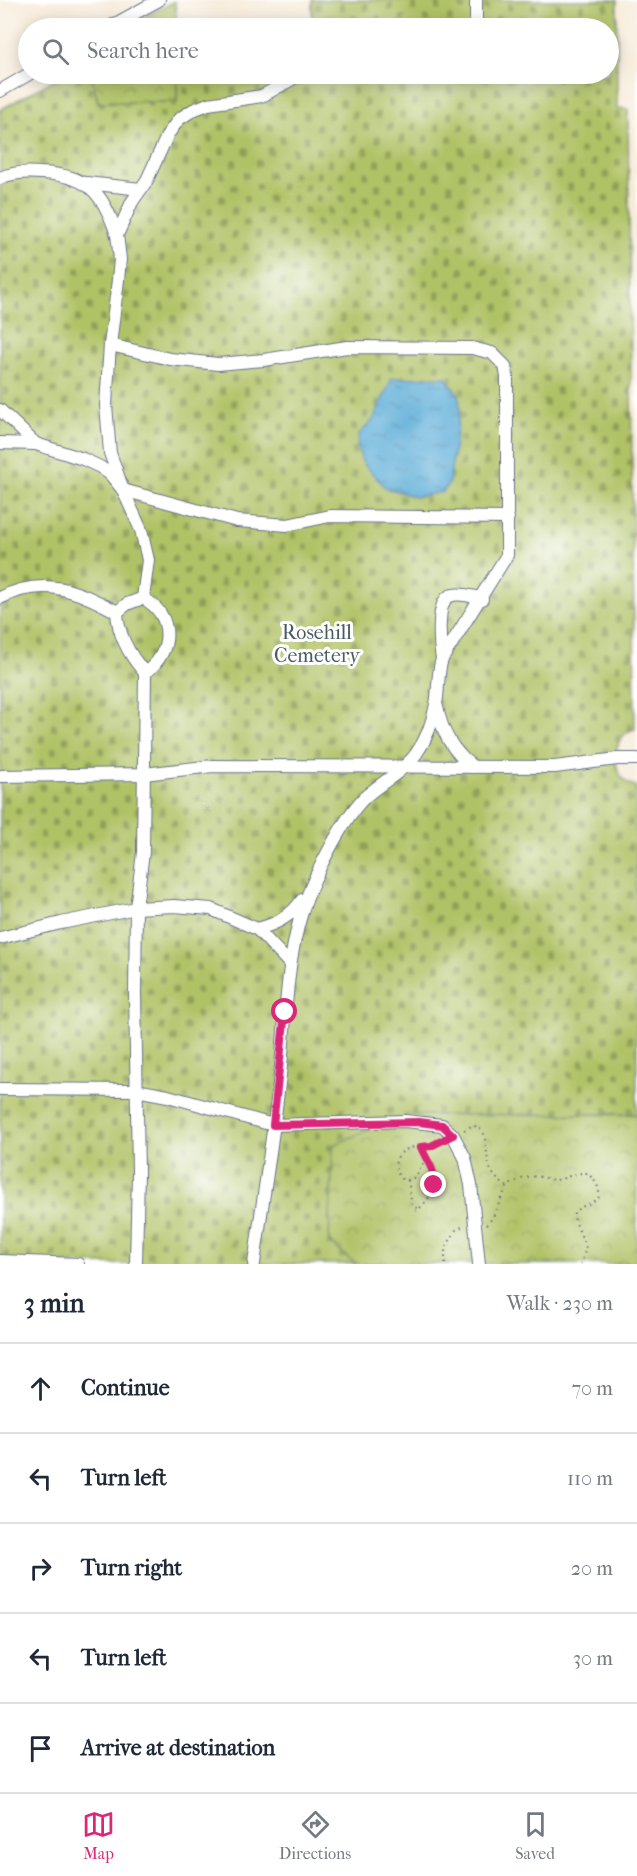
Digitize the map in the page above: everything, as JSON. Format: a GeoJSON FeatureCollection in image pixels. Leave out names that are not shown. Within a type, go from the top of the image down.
{"type":"FeatureCollection","features":[{"type":"Feature","properties":{"kind":"street"},"geometry":{"type":"LineString","coordinates":[[126,18],[158,0]]}},
{"type":"Feature","properties":{"kind":"street"},"geometry":{"type":"LineString","coordinates":[[476,0],[476,18]]}},
{"type":"Feature","properties":{"kind":"street"},"geometry":{"type":"LineString","coordinates":[[0,91],[18,80]]}},
{"type":"Feature","properties":{"kind":"street"},"geometry":{"type":"LineString","coordinates":[[117,235],[123,219],[153,168],[168,134],[180,118],[208,104],[262,96],[283,84]]}},
{"type":"Feature","properties":{"kind":"street"},"geometry":{"type":"LineString","coordinates":[[0,178],[16,173],[44,173],[73,178],[86,183],[141,189]]}},
{"type":"Feature","properties":{"kind":"street"},"geometry":{"type":"LineString","coordinates":[[86,183],[94,190],[107,210],[117,235],[120,259],[106,405],[110,453],[141,530],[147,560],[143,598]]}},
{"type":"Feature","properties":{"kind":"street"},"geometry":{"type":"LineString","coordinates":[[110,345],[170,359],[218,364],[264,360],[347,347],[472,348],[492,353],[505,366],[507,377],[507,555],[482,599],[442,659]]}},
{"type":"Feature","properties":{"kind":"street"},"geometry":{"type":"LineString","coordinates":[[0,410],[36,444]]}},
{"type":"Feature","properties":{"kind":"street"},"geometry":{"type":"LineString","coordinates":[[0,443],[36,444],[83,459],[110,474],[123,490],[237,521],[287,525],[330,516],[508,518]]}},
{"type":"Feature","properties":{"kind":"street"},"geometry":{"type":"LineString","coordinates":[[0,598],[11,592],[29,588],[62,588],[79,592],[117,612]]}},
{"type":"Feature","properties":{"kind":"street"},"geometry":{"type":"LineString","coordinates":[[256,929],[271,926],[295,911],[309,891],[344,822],[383,782],[406,766],[422,744],[436,703],[442,659],[440,636],[444,602],[450,596],[473,596],[482,599]]}},
{"type":"Feature","properties":{"kind":"street"},"geometry":{"type":"LineString","coordinates":[[117,612],[127,604],[143,598]]}},
{"type":"Feature","properties":{"kind":"street"},"geometry":{"type":"LineString","coordinates":[[143,598],[158,608],[166,624],[163,654],[157,663],[145,673]]}},
{"type":"Feature","properties":{"kind":"street"},"geometry":{"type":"LineString","coordinates":[[117,612],[121,632],[133,658],[145,673],[143,852],[136,908],[138,1172],[136,1264]]}},
{"type":"Feature","properties":{"kind":"street"},"geometry":{"type":"LineString","coordinates":[[436,703],[439,718],[450,744],[473,767]]}},
{"type":"Feature","properties":{"kind":"street"},"geometry":{"type":"LineString","coordinates":[[0,776],[144,774],[213,766],[555,766],[637,759]]}},
{"type":"Feature","properties":{"kind":"street"},"geometry":{"type":"LineString","coordinates":[[254,1264],[280,1068],[289,963],[296,931],[309,891]]}},
{"type":"Feature","properties":{"kind":"street"},"geometry":{"type":"LineString","coordinates":[[0,938],[136,908],[174,906],[211,909],[256,929],[289,963]]}},
{"type":"Feature","properties":{"kind":"street"},"geometry":{"type":"LineString","coordinates":[[0,1089],[136,1090],[168,1096],[273,1125],[419,1122],[442,1125],[453,1135],[465,1158],[471,1185],[479,1264]]}},
{"type":"Feature","properties":{"kind":"street"},"geometry":{"type":"LineString","coordinates":[[0,1261],[78,1264]]}},
{"type":"Feature","properties":{"kind":"path"},"geometry":{"type":"LineString","coordinates":[[427,1164],[422,1164],[416,1178],[408,1180],[398,1176],[395,1168],[396,1160],[405,1150],[431,1146],[473,1125],[483,1131],[486,1158],[491,1173],[508,1187]]}},
{"type":"Feature","properties":{"kind":"path"},"geometry":{"type":"LineString","coordinates":[[415,1211],[428,1198],[434,1185],[434,1171],[427,1164],[421,1147]]}},
{"type":"Feature","properties":{"kind":"path"},"geometry":{"type":"LineString","coordinates":[[446,1264],[445,1250],[456,1230],[467,1225],[485,1225],[493,1220],[508,1187],[532,1176],[553,1180],[572,1173],[588,1173],[597,1184],[600,1196],[574,1212],[574,1218],[586,1248],[581,1264]]}},
{"type":"Feature","properties":{"kind":"path"},"geometry":{"type":"LineString","coordinates":[[408,1180],[411,1206],[420,1208]]}},
{"type":"Feature","properties":{"kind":"green space","name":"Rosehill Cemetery"},"geometry":{"type":"Polygon","coordinates":[[[312,0],[617,0],[617,18],[312,18],[312,0]]]}},
{"type":"Feature","properties":{"kind":"green space"},"geometry":{"type":"Polygon","coordinates":[[[175,1],[176,18],[143,18],[175,1]]]}},
{"type":"Feature","properties":{"kind":"green space","name":"Rosehill Cemetery"},"geometry":{"type":"Polygon","coordinates":[[[46,84],[94,84],[98,102],[177,102],[177,84],[617,84],[617,108],[628,109],[635,729],[621,739],[616,758],[621,776],[627,783],[636,786],[637,1114],[480,1115],[405,1127],[374,1128],[329,1241],[355,1264],[0,1264],[0,110],[46,84]]]}},
{"type":"Feature","properties":{"kind":"green space"},"geometry":{"type":"Polygon","coordinates":[[[94,84],[177,84],[177,102],[98,102],[94,84]]]}},
{"type":"Feature","properties":{"kind":"green space"},"geometry":{"type":"Polygon","coordinates":[[[637,1114],[637,1264],[355,1264],[329,1241],[333,1145],[374,1128],[405,1127],[405,1115],[637,1114]]]}},
{"type":"Feature","properties":{"kind":"water"},"geometry":{"type":"Polygon","coordinates":[[[445,377],[459,395],[460,409],[449,483],[443,492],[415,497],[385,487],[363,463],[357,447],[359,434],[373,420],[392,378],[445,377]]]}},
{"type":"Feature","properties":{"kind":"route"},"geometry":{"type":"LineString","coordinates":[[285,1012],[273,1125],[405,1121],[442,1125],[453,1135],[431,1146],[421,1147],[427,1164],[434,1171],[434,1185]]}}]}
